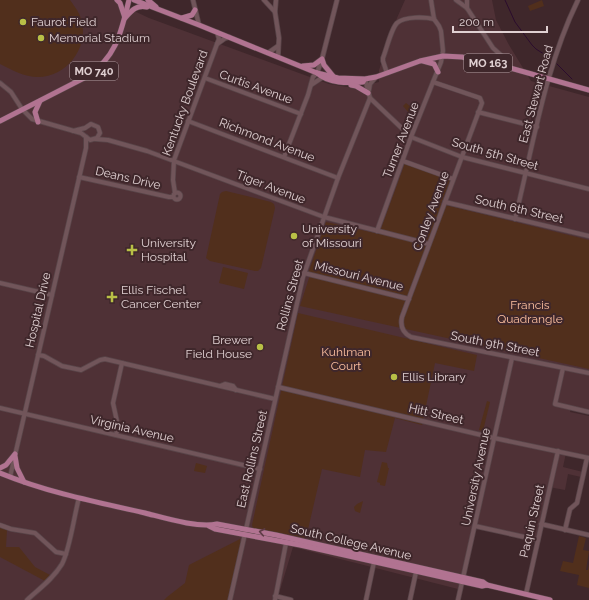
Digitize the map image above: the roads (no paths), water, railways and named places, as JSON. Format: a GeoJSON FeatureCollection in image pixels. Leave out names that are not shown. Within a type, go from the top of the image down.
{"type":"FeatureCollection","features":[{"type":"Feature","properties":{"kind":"main road"},"geometry":{"type":"LineString","coordinates":[[117,0],[120,3],[125,18],[134,8],[137,7],[142,6],[158,9]]}},
{"type":"Feature","properties":{"kind":"main road","name":"MO 740"},"geometry":{"type":"LineString","coordinates":[[0,121],[88,76],[103,64],[116,46],[129,0]]}},
{"type":"Feature","properties":{"kind":"main road","name":"MO 163"},"geometry":{"type":"LineString","coordinates":[[134,0],[333,79]]}},
{"type":"Feature","properties":{"kind":"main road"},"geometry":{"type":"LineString","coordinates":[[148,0],[158,9]]}},
{"type":"Feature","properties":{"kind":"main road"},"geometry":{"type":"LineString","coordinates":[[182,18],[192,15],[195,10]]}},
{"type":"Feature","properties":{"kind":"main road","name":"MO 163"},"geometry":{"type":"LineString","coordinates":[[317,73],[323,77],[333,79],[365,79],[376,77],[420,61],[443,56],[462,57],[503,66],[589,90]]}},
{"type":"Feature","properties":{"kind":"main road"},"geometry":{"type":"LineString","coordinates":[[300,66],[314,65],[322,59],[324,65],[338,84],[356,86],[369,95]]}},
{"type":"Feature","properties":{"kind":"main road"},"geometry":{"type":"LineString","coordinates":[[420,61],[434,64],[438,72]]}},
{"type":"Feature","properties":{"kind":"main road"},"geometry":{"type":"LineString","coordinates":[[38,122],[35,112],[40,101]]}},
{"type":"Feature","properties":{"kind":"main road"},"geometry":{"type":"LineString","coordinates":[[0,468],[6,465],[15,455]]}},
{"type":"Feature","properties":{"kind":"main road"},"geometry":{"type":"LineString","coordinates":[[15,455],[17,468],[24,482]]}},
{"type":"Feature","properties":{"kind":"main road","name":"South College Avenue"},"geometry":{"type":"LineString","coordinates":[[0,473],[24,482],[79,498],[161,517],[209,526],[215,529],[246,532],[463,580],[482,586],[526,594],[538,599],[550,600]]}},
{"type":"Feature","properties":{"kind":"main road","name":"South College Avenue"},"geometry":{"type":"LineString","coordinates":[[246,532],[286,543],[416,572],[463,580]]}},
{"type":"Feature","properties":{"kind":"street"},"geometry":{"type":"LineString","coordinates":[[193,0],[199,25]]}},
{"type":"Feature","properties":{"kind":"street"},"geometry":{"type":"LineString","coordinates":[[264,0],[275,12]]}},
{"type":"Feature","properties":{"kind":"street"},"geometry":{"type":"LineString","coordinates":[[276,0],[275,12],[278,26],[278,57]]}},
{"type":"Feature","properties":{"kind":"street"},"geometry":{"type":"LineString","coordinates":[[284,157],[301,114],[313,77],[317,73],[322,59],[337,0]]}},
{"type":"Feature","properties":{"kind":"street"},"geometry":{"type":"LineString","coordinates":[[431,0],[434,19],[441,31],[443,56]]}},
{"type":"Feature","properties":{"kind":"street"},"geometry":{"type":"LineString","coordinates":[[456,0],[467,8],[493,48],[503,57],[503,66]]}},
{"type":"Feature","properties":{"kind":"street"},"geometry":{"type":"LineString","coordinates":[[467,0],[467,8]]}},
{"type":"Feature","properties":{"kind":"street","name":"East Stewart Road"},"geometry":{"type":"LineString","coordinates":[[515,219],[556,52],[578,0]]}},
{"type":"Feature","properties":{"kind":"street"},"geometry":{"type":"LineString","coordinates":[[387,73],[383,61],[397,23],[402,20],[422,17],[434,19]]}},
{"type":"Feature","properties":{"kind":"street","name":"Kentucky Boulevard"},"geometry":{"type":"LineString","coordinates":[[174,195],[174,160],[219,39],[217,32]]}},
{"type":"Feature","properties":{"kind":"street","name":"Kentucky Boulevard"},"geometry":{"type":"LineString","coordinates":[[217,44],[229,37]]}},
{"type":"Feature","properties":{"kind":"street"},"geometry":{"type":"LineString","coordinates":[[268,53],[278,46]]}},
{"type":"Feature","properties":{"kind":"street","name":"Turner Avenue"},"geometry":{"type":"LineString","coordinates":[[377,231],[411,137],[438,72],[443,56]]}},
{"type":"Feature","properties":{"kind":"street"},"geometry":{"type":"LineString","coordinates":[[311,86],[323,77]]}},
{"type":"Feature","properties":{"kind":"street"},"geometry":{"type":"LineString","coordinates":[[369,95],[370,84],[376,77]]}},
{"type":"Feature","properties":{"kind":"street","name":"Curtis Avenue"},"geometry":{"type":"LineString","coordinates":[[205,78],[301,114]]}},
{"type":"Feature","properties":{"kind":"street"},"geometry":{"type":"LineString","coordinates":[[365,79],[369,95]]}},
{"type":"Feature","properties":{"kind":"street","name":"Conley Avenue"},"geometry":{"type":"LineString","coordinates":[[402,326],[402,317],[482,103],[480,98],[433,82]]}},
{"type":"Feature","properties":{"kind":"street"},"geometry":{"type":"LineString","coordinates":[[0,83],[11,92],[29,117],[38,122],[74,131],[94,139],[100,133],[94,124],[89,124],[85,128],[74,131]]}},
{"type":"Feature","properties":{"kind":"street","name":"South 5th Street"},"geometry":{"type":"LineString","coordinates":[[369,95],[411,137],[462,157],[589,189]]}},
{"type":"Feature","properties":{"kind":"street","name":"Rollins Street"},"geometry":{"type":"LineString","coordinates":[[278,387],[304,273],[369,95]]}},
{"type":"Feature","properties":{"kind":"street"},"geometry":{"type":"LineString","coordinates":[[478,112],[537,127]]}},
{"type":"Feature","properties":{"kind":"street","name":"Richmond Avenue"},"geometry":{"type":"LineString","coordinates":[[188,121],[338,178]]}},
{"type":"Feature","properties":{"kind":"street"},"geometry":{"type":"LineString","coordinates":[[85,128],[85,136]]}},
{"type":"Feature","properties":{"kind":"street","name":"Tiger Avenue"},"geometry":{"type":"LineString","coordinates":[[100,133],[108,140]]}},
{"type":"Feature","properties":{"kind":"street","name":"Hospital Drive"},"geometry":{"type":"LineString","coordinates":[[10,477],[86,148],[85,136]]}},
{"type":"Feature","properties":{"kind":"street","name":"Tiger Avenue"},"geometry":{"type":"LineString","coordinates":[[94,139],[108,140],[174,160],[324,218],[429,244]]}},
{"type":"Feature","properties":{"kind":"street","name":"Hospital Drive"},"geometry":{"type":"LineString","coordinates":[[86,148],[94,139]]}},
{"type":"Feature","properties":{"kind":"street"},"geometry":{"type":"LineString","coordinates":[[403,161],[453,179]]}},
{"type":"Feature","properties":{"kind":"street","name":"Deans Drive"},"geometry":{"type":"LineString","coordinates":[[79,177],[169,197],[174,195]]}},
{"type":"Feature","properties":{"kind":"street","name":"South 6th Street"},"geometry":{"type":"LineString","coordinates":[[445,202],[589,236]]}},
{"type":"Feature","properties":{"kind":"street","name":"Missouri Avenue"},"geometry":{"type":"LineString","coordinates":[[304,273],[409,299]]}},
{"type":"Feature","properties":{"kind":"street"},"geometry":{"type":"LineString","coordinates":[[0,283],[52,295]]}},
{"type":"Feature","properties":{"kind":"street","name":"South 9th Street"},"geometry":{"type":"LineString","coordinates":[[402,326],[404,331],[411,337],[589,373]]}},
{"type":"Feature","properties":{"kind":"street"},"geometry":{"type":"LineString","coordinates":[[38,355],[44,356],[62,366],[81,370],[103,359],[275,399]]}},
{"type":"Feature","properties":{"kind":"street","name":"University Avenue"},"geometry":{"type":"LineString","coordinates":[[458,600],[512,358]]}},
{"type":"Feature","properties":{"kind":"street"},"geometry":{"type":"LineString","coordinates":[[116,435],[118,426],[113,403],[122,363]]}},
{"type":"Feature","properties":{"kind":"street"},"geometry":{"type":"LineString","coordinates":[[562,368],[555,404],[589,412]]}},
{"type":"Feature","properties":{"kind":"street","name":"East Rollins Street"},"geometry":{"type":"LineString","coordinates":[[246,532],[278,387]]}},
{"type":"Feature","properties":{"kind":"street","name":"Hitt Street"},"geometry":{"type":"LineString","coordinates":[[278,387],[494,438],[588,458]]}},
{"type":"Feature","properties":{"kind":"street","name":"Virginia Avenue"},"geometry":{"type":"LineString","coordinates":[[0,408],[260,469]]}},
{"type":"Feature","properties":{"kind":"street","name":"Paquin Street"},"geometry":{"type":"LineString","coordinates":[[526,594],[558,451]]}},
{"type":"Feature","properties":{"kind":"street"},"geometry":{"type":"LineString","coordinates":[[565,530],[570,509],[576,503],[588,458]]}},
{"type":"Feature","properties":{"kind":"street"},"geometry":{"type":"LineString","coordinates":[[27,600],[50,579],[62,563],[66,554],[79,498]]}},
{"type":"Feature","properties":{"kind":"street"},"geometry":{"type":"LineString","coordinates":[[0,524],[11,529],[35,533],[56,552],[66,554]]}},
{"type":"Feature","properties":{"kind":"street"},"geometry":{"type":"LineString","coordinates":[[542,524],[589,535]]}},
{"type":"Feature","properties":{"kind":"street"},"geometry":{"type":"LineString","coordinates":[[475,526],[538,540]]}},
{"type":"Feature","properties":{"kind":"street"},"geometry":{"type":"LineString","coordinates":[[230,600],[246,532]]}},
{"type":"Feature","properties":{"kind":"street"},"geometry":{"type":"LineString","coordinates":[[286,543],[275,598],[291,600]]}},
{"type":"Feature","properties":{"kind":"street"},"geometry":{"type":"LineString","coordinates":[[366,600],[374,562]]}},
{"type":"Feature","properties":{"kind":"street"},"geometry":{"type":"LineString","coordinates":[[410,600],[416,572]]}},
{"type":"Feature","properties":{"kind":"waterway"},"geometry":{"type":"LineString","coordinates":[[505,0],[515,22],[532,45],[550,58]]}},
{"type":"Feature","properties":{"kind":"waterway"},"geometry":{"type":"LineString","coordinates":[[557,64],[572,79]]}},
{"type":"Feature","properties":{"kind":"place","name":"Faurot Field"},"geometry":{"type":"Point","coordinates":[23,22]}},
{"type":"Feature","properties":{"kind":"place","name":"Memorial Stadium"},"geometry":{"type":"Point","coordinates":[41,38]}},
{"type":"Feature","properties":{"kind":"place","name":"University of Missouri"},"geometry":{"type":"Point","coordinates":[294,236]}},
{"type":"Feature","properties":{"kind":"place","name":"University Hospital"},"geometry":{"type":"Point","coordinates":[132,250]}},
{"type":"Feature","properties":{"kind":"place","name":"Ellis Fischel Cancer Center"},"geometry":{"type":"Point","coordinates":[112,297]}},
{"type":"Feature","properties":{"kind":"place","name":"Brewer Field House"},"geometry":{"type":"Point","coordinates":[260,347]}},
{"type":"Feature","properties":{"kind":"place","name":"Ellis Library"},"geometry":{"type":"Point","coordinates":[394,377]}},
{"type":"Feature","properties":{"kind":"park label","name":"Francis Quadrangle"},"geometry":{"type":"Point","coordinates":[530,312]}},
{"type":"Feature","properties":{"kind":"park label","name":"Kuhlman Court"},"geometry":{"type":"Point","coordinates":[346,359]}}]}
